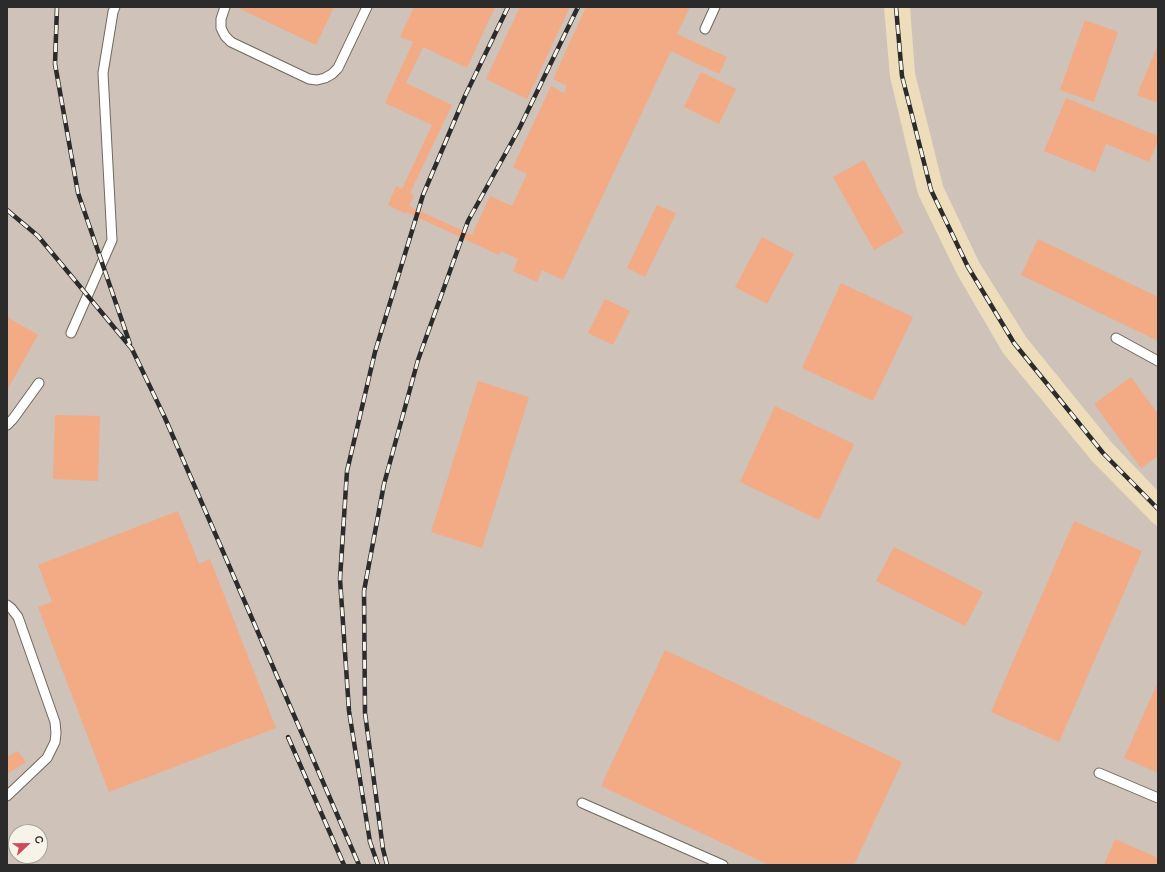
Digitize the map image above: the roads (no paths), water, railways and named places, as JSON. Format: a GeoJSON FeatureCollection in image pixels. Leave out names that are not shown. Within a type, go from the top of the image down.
{"type":"FeatureCollection","features":[{"type":"Feature","properties":{"kind":"lane"},"geometry":{"type":"LineString","coordinates":[[71,333],[112,240],[103,73],[113,12],[116,7]]}},
{"type":"Feature","properties":{"kind":"lane"},"geometry":{"type":"LineString","coordinates":[[225,7],[221,19],[221,28],[225,36],[231,42],[309,80],[325,78],[338,68],[367,7]]}},
{"type":"Feature","properties":{"kind":"lane"},"geometry":{"type":"LineString","coordinates":[[705,29],[716,7]]}},
{"type":"Feature","properties":{"kind":"lane"},"geometry":{"type":"LineString","coordinates":[[1116,338],[1158,361]]}},
{"type":"Feature","properties":{"kind":"lane"},"geometry":{"type":"LineString","coordinates":[[7,426],[39,383]]}},
{"type":"Feature","properties":{"kind":"lane"},"geometry":{"type":"LineString","coordinates":[[7,605],[18,616],[55,722],[56,733],[55,742],[47,758],[7,796]]}},
{"type":"Feature","properties":{"kind":"lane"},"geometry":{"type":"LineString","coordinates":[[1099,773],[1158,798]]}},
{"type":"Feature","properties":{"kind":"lane"},"geometry":{"type":"LineString","coordinates":[[582,803],[723,865]]}},
{"type":"Feature","properties":{"kind":"railway"},"geometry":{"type":"LineString","coordinates":[[57,7],[55,64],[78,193],[130,344]]}},
{"type":"Feature","properties":{"kind":"railway"},"geometry":{"type":"LineString","coordinates":[[378,865],[370,842],[349,711],[340,579],[347,471],[375,352],[423,195],[465,96],[508,7]]}},
{"type":"Feature","properties":{"kind":"railway"},"geometry":{"type":"LineString","coordinates":[[387,865],[383,849],[365,713],[364,591],[384,484],[418,360],[468,221],[519,129],[578,7]]}},
{"type":"Feature","properties":{"kind":"railway"},"geometry":{"type":"LineString","coordinates":[[896,7],[902,76],[931,190],[968,267],[1014,343],[1103,453],[1158,509]]}},
{"type":"Feature","properties":{"kind":"railway"},"geometry":{"type":"LineString","coordinates":[[7,210],[38,236],[132,349],[165,418],[359,865]]}},
{"type":"Feature","properties":{"kind":"railway"},"geometry":{"type":"LineString","coordinates":[[288,737],[344,865]]}}]}
